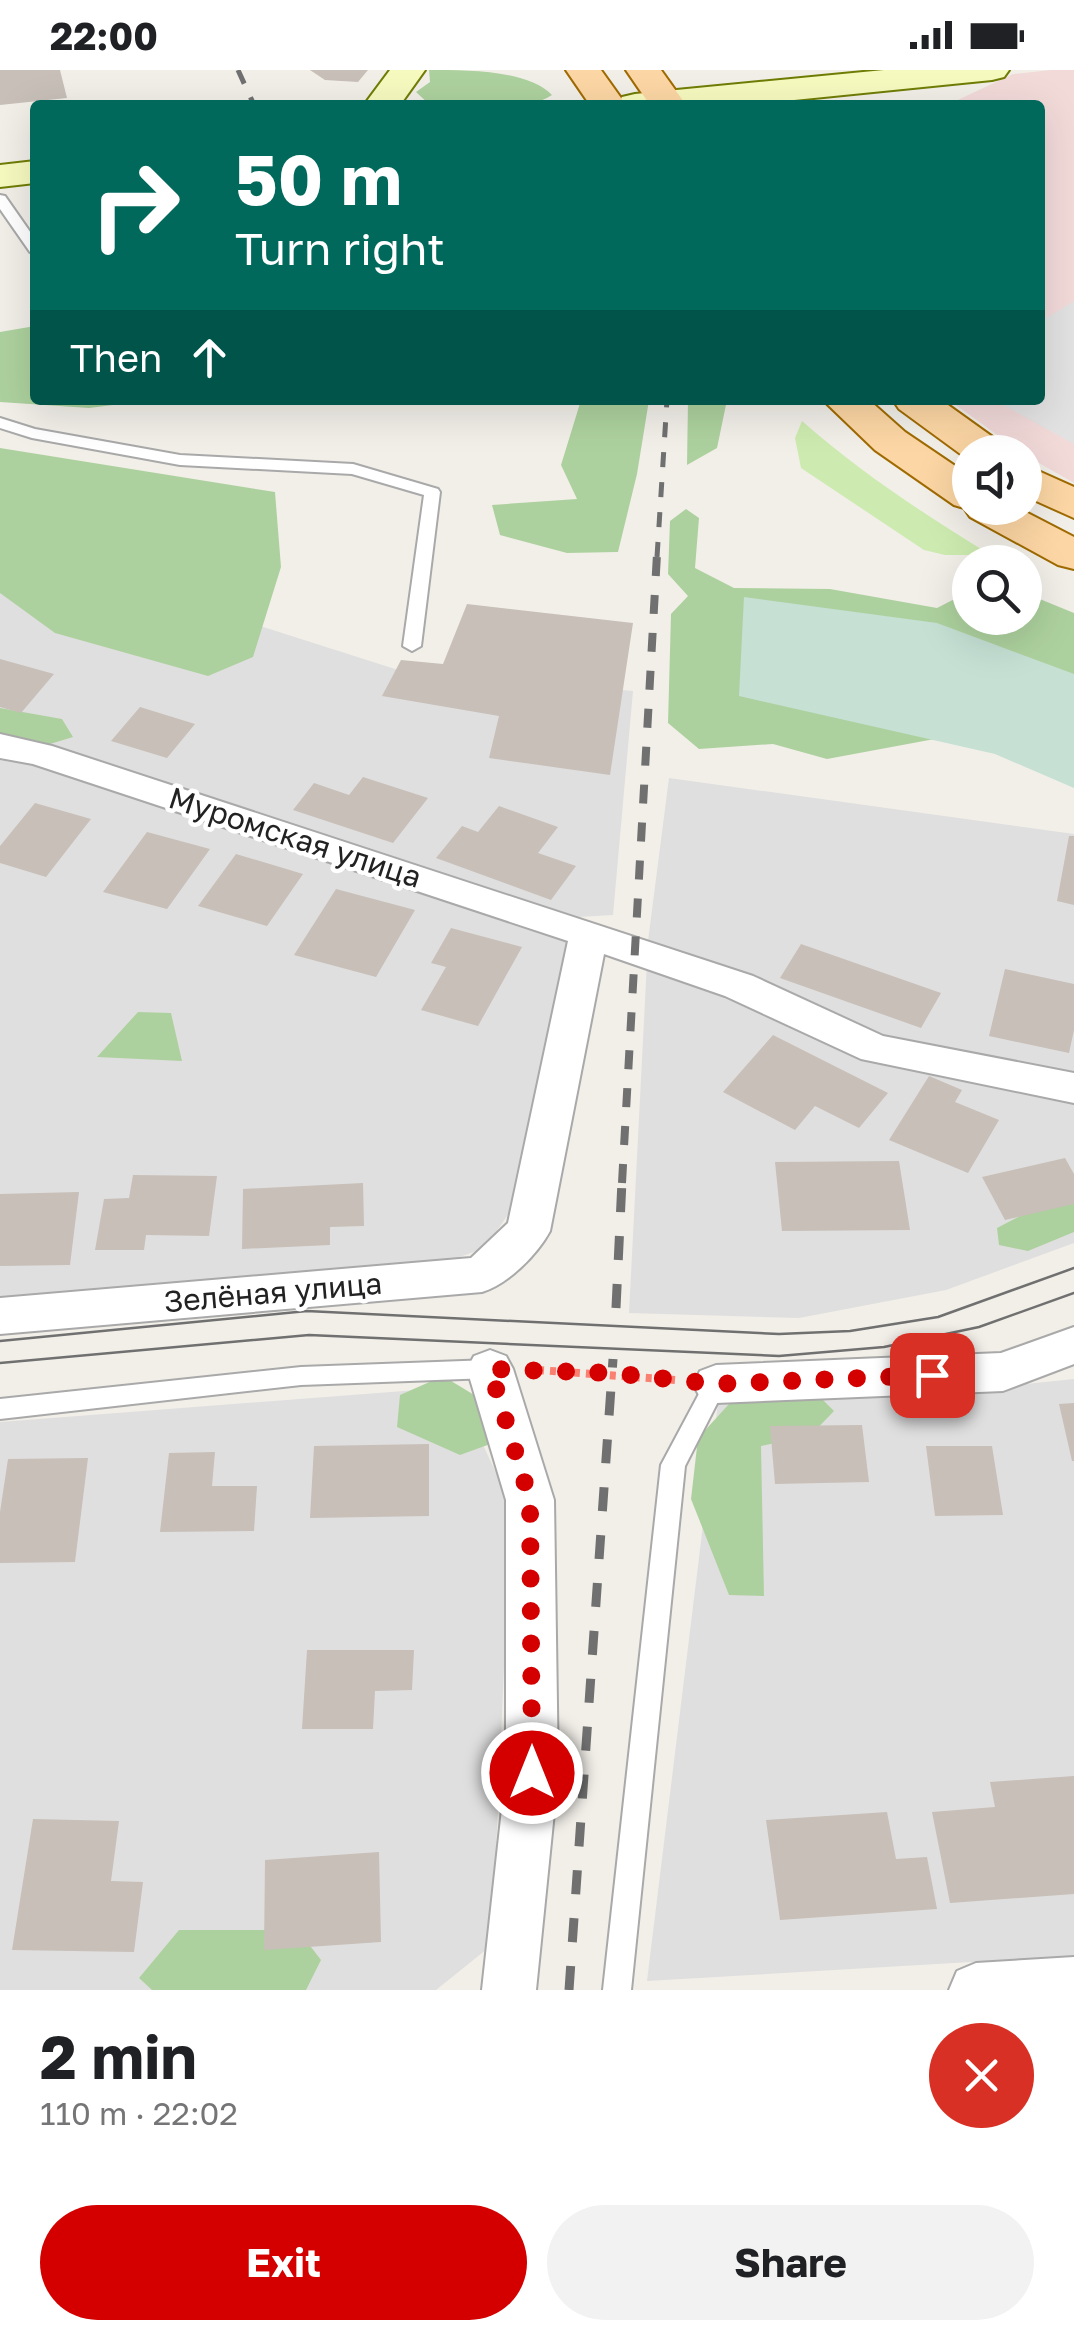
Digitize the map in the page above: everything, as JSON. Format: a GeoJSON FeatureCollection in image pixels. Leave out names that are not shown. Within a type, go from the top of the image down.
{"type":"FeatureCollection","features":[{"type":"Feature","properties":{"kind":"main road"},"geometry":{"type":"LineString","coordinates":[[583,70],[604,100]]}},
{"type":"Feature","properties":{"kind":"main road"},"geometry":{"type":"LineString","coordinates":[[643,70],[654,100]]}},
{"type":"Feature","properties":{"kind":"main road"},"geometry":{"type":"LineString","coordinates":[[850,405],[890,441],[952,484]]}},
{"type":"Feature","properties":{"kind":"main road"},"geometry":{"type":"LineString","coordinates":[[921,405],[962,435]]}},
{"type":"Feature","properties":{"kind":"main road"},"geometry":{"type":"LineString","coordinates":[[1042,488],[1074,506]]}},
{"type":"Feature","properties":{"kind":"main road"},"geometry":{"type":"LineString","coordinates":[[1018,525],[1074,555]]}},
{"type":"Feature","properties":{"kind":"street"},"geometry":{"type":"LineString","coordinates":[[386,100],[408,70]]}},
{"type":"Feature","properties":{"kind":"street"},"geometry":{"type":"LineString","coordinates":[[919,92],[992,70]]}},
{"type":"Feature","properties":{"kind":"street"},"geometry":{"type":"LineString","coordinates":[[695,100],[863,83],[897,94],[919,92],[1001,70]]}},
{"type":"Feature","properties":{"kind":"street"},"geometry":{"type":"LineString","coordinates":[[0,176],[30,173]]}},
{"type":"Feature","properties":{"kind":"street","name":"Муромская улица"},"geometry":{"type":"LineString","coordinates":[[0,746],[39,754],[589,934],[739,986],[875,1049],[1074,1088]]}},
{"type":"Feature","properties":{"kind":"street","name":"Зелёная улица"},"geometry":{"type":"LineString","coordinates":[[0,1316],[482,1276],[528,1230],[589,934]]}},
{"type":"Feature","properties":{"kind":"street"},"geometry":{"type":"LineString","coordinates":[[716,1384],[1003,1372],[1074,1345]]}},
{"type":"Feature","properties":{"kind":"street"},"geometry":{"type":"LineString","coordinates":[[490,1369],[530,1500],[532,1773],[509,1990]]}},
{"type":"Feature","properties":{"kind":"street"},"geometry":{"type":"LineString","coordinates":[[976,1990],[1074,1984]]}},
{"type":"Feature","properties":{"kind":"lane"},"geometry":{"type":"LineString","coordinates":[[0,199],[30,242]]}},
{"type":"Feature","properties":{"kind":"lane"},"geometry":{"type":"LineString","coordinates":[[0,424],[180,460],[353,469],[432,492],[412,646]]}},
{"type":"Feature","properties":{"kind":"lane"},"geometry":{"type":"LineString","coordinates":[[0,1409],[301,1376],[490,1369]]}},
{"type":"Feature","properties":{"kind":"lane"},"geometry":{"type":"LineString","coordinates":[[617,1990],[672,1465],[716,1384]]}},
{"type":"Feature","properties":{"kind":"path"},"geometry":{"type":"LineString","coordinates":[[490,1369],[612,1373],[716,1384]]}},
{"type":"Feature","properties":{"kind":"shaded area"},"geometry":{"type":"Polygon","coordinates":[[[1074,70],[1074,483],[1042,465],[1042,435],[997,435],[956,405],[1045,405],[1045,100],[958,100],[1013,74],[1074,70]]]}},
{"type":"Feature","properties":{"kind":"shaded area"},"geometry":{"type":"Polygon","coordinates":[[[1074,301],[1074,444],[1003,405],[1045,405],[1045,319],[1074,301]]]}},
{"type":"Feature","properties":{"kind":"shaded area"},"geometry":{"type":"Polygon","coordinates":[[[0,543],[395,669],[633,691],[613,915],[578,917],[49,746],[0,735],[0,543]]]}},
{"type":"Feature","properties":{"kind":"shaded area"},"geometry":{"type":"Polygon","coordinates":[[[0,755],[32,760],[561,933],[572,950],[516,1203],[485,1248],[429,1268],[0,1304],[0,755]]]}},
{"type":"Feature","properties":{"kind":"shaded area"},"geometry":{"type":"Polygon","coordinates":[[[669,778],[1074,834],[1074,1075],[883,1038],[735,970],[648,941],[669,778]]]}},
{"type":"Feature","properties":{"kind":"shaded area"},"geometry":{"type":"Polygon","coordinates":[[[647,962],[733,992],[873,1062],[1074,1099],[1074,1243],[946,1290],[799,1318],[629,1313],[647,962]]]}},
{"type":"Feature","properties":{"kind":"shaded area"},"geometry":{"type":"Polygon","coordinates":[[[1074,1379],[1074,1956],[647,1981],[718,1403],[1074,1379]]]}},
{"type":"Feature","properties":{"kind":"shaded area"},"geometry":{"type":"Polygon","coordinates":[[[456,1387],[511,1505],[492,1945],[436,1990],[0,1990],[0,1422],[456,1387]]]}},
{"type":"Feature","properties":{"kind":"green space"},"geometry":{"type":"Polygon","coordinates":[[[429,70],[479,71],[513,76],[552,95],[541,100],[425,100],[416,92],[430,82],[429,70]]]}},
{"type":"Feature","properties":{"kind":"green space"},"geometry":{"type":"Polygon","coordinates":[[[30,327],[30,404],[0,402],[0,332],[30,327]]]}},
{"type":"Feature","properties":{"kind":"green space"},"geometry":{"type":"Polygon","coordinates":[[[44,405],[113,405],[89,408],[44,405]]]}},
{"type":"Feature","properties":{"kind":"green space"},"geometry":{"type":"Polygon","coordinates":[[[579,405],[648,405],[618,552],[567,553],[500,535],[492,505],[577,499],[561,465],[579,405]]]}},
{"type":"Feature","properties":{"kind":"green space"},"geometry":{"type":"Polygon","coordinates":[[[688,405],[726,405],[717,448],[687,465],[688,405]]]}},
{"type":"Feature","properties":{"kind":"green space"},"geometry":{"type":"Polygon","coordinates":[[[802,421],[894,492],[975,545],[952,545],[952,555],[924,550],[801,468],[795,438],[802,421]]]}},
{"type":"Feature","properties":{"kind":"green space"},"geometry":{"type":"Polygon","coordinates":[[[0,448],[275,492],[281,567],[253,657],[208,676],[55,633],[0,593],[0,448]]]}},
{"type":"Feature","properties":{"kind":"green space"},"geometry":{"type":"Polygon","coordinates":[[[686,509],[699,518],[695,568],[734,588],[830,589],[937,608],[952,600],[952,635],[1042,635],[1042,600],[1074,613],[1074,713],[827,759],[773,744],[699,749],[668,723],[671,614],[688,596],[668,574],[670,521],[686,509]]]}},
{"type":"Feature","properties":{"kind":"green space"},"geometry":{"type":"Polygon","coordinates":[[[744,597],[937,623],[952,629],[952,635],[969,635],[1074,674],[1074,788],[995,754],[739,696],[744,597]]]}},
{"type":"Feature","properties":{"kind":"green space"},"geometry":{"type":"Polygon","coordinates":[[[0,708],[62,719],[73,737],[40,747],[0,739],[0,708]]]}},
{"type":"Feature","properties":{"kind":"green space"},"geometry":{"type":"Polygon","coordinates":[[[138,1012],[171,1013],[182,1061],[97,1057],[138,1012]]]}},
{"type":"Feature","properties":{"kind":"green space"},"geometry":{"type":"Polygon","coordinates":[[[1074,1188],[1074,1232],[1028,1251],[999,1245],[997,1228],[1074,1188]]]}},
{"type":"Feature","properties":{"kind":"green space"},"geometry":{"type":"Polygon","coordinates":[[[443,1376],[489,1404],[493,1443],[460,1455],[397,1427],[400,1395],[443,1376]]]}},
{"type":"Feature","properties":{"kind":"green space"},"geometry":{"type":"Polygon","coordinates":[[[811,1388],[834,1411],[810,1436],[761,1446],[764,1596],[729,1595],[691,1499],[698,1438],[739,1393],[811,1388]]]}},
{"type":"Feature","properties":{"kind":"green space"},"geometry":{"type":"Polygon","coordinates":[[[179,1930],[298,1930],[321,1960],[306,1990],[152,1990],[139,1978],[179,1930]]]}},
{"type":"Feature","properties":{"kind":"building"},"geometry":{"type":"Polygon","coordinates":[[[0,70],[60,70],[67,98],[0,105],[0,70]]]}},
{"type":"Feature","properties":{"kind":"building"},"geometry":{"type":"Polygon","coordinates":[[[310,70],[368,70],[358,82],[325,80],[310,70]]]}},
{"type":"Feature","properties":{"kind":"building"},"geometry":{"type":"Polygon","coordinates":[[[467,604],[633,623],[610,775],[489,758],[499,716],[382,696],[401,660],[443,664],[467,604]]]}},
{"type":"Feature","properties":{"kind":"building"},"geometry":{"type":"Polygon","coordinates":[[[0,659],[54,674],[21,713],[0,707],[0,659]]]}},
{"type":"Feature","properties":{"kind":"building"},"geometry":{"type":"Polygon","coordinates":[[[140,707],[195,724],[167,758],[111,741],[140,707]]]}},
{"type":"Feature","properties":{"kind":"building"},"geometry":{"type":"Polygon","coordinates":[[[363,777],[428,798],[393,843],[293,810],[314,783],[349,795],[363,777]]]}},
{"type":"Feature","properties":{"kind":"building"},"geometry":{"type":"Polygon","coordinates":[[[35,803],[91,819],[46,877],[0,863],[0,846],[35,803]]]}},
{"type":"Feature","properties":{"kind":"building"},"geometry":{"type":"Polygon","coordinates":[[[499,806],[558,827],[538,853],[576,866],[551,900],[436,858],[462,826],[478,832],[499,806]]]}},
{"type":"Feature","properties":{"kind":"building"},"geometry":{"type":"Polygon","coordinates":[[[147,832],[210,849],[167,909],[103,892],[147,832]]]}},
{"type":"Feature","properties":{"kind":"building"},"geometry":{"type":"Polygon","coordinates":[[[1069,836],[1074,836],[1074,905],[1057,901],[1069,836]]]}},
{"type":"Feature","properties":{"kind":"building"},"geometry":{"type":"Polygon","coordinates":[[[236,854],[303,874],[267,926],[198,906],[236,854]]]}},
{"type":"Feature","properties":{"kind":"building"},"geometry":{"type":"Polygon","coordinates":[[[336,889],[415,910],[376,977],[294,955],[336,889]]]}},
{"type":"Feature","properties":{"kind":"building"},"geometry":{"type":"Polygon","coordinates":[[[451,928],[522,947],[478,1026],[421,1010],[446,967],[431,963],[451,928]]]}},
{"type":"Feature","properties":{"kind":"building"},"geometry":{"type":"Polygon","coordinates":[[[801,944],[941,993],[921,1028],[780,978],[801,944]]]}},
{"type":"Feature","properties":{"kind":"building"},"geometry":{"type":"Polygon","coordinates":[[[1005,969],[1074,984],[1074,1030],[1069,1053],[989,1036],[1005,969]]]}},
{"type":"Feature","properties":{"kind":"building"},"geometry":{"type":"Polygon","coordinates":[[[773,1035],[888,1093],[859,1128],[815,1106],[795,1130],[723,1092],[773,1035]]]}},
{"type":"Feature","properties":{"kind":"building"},"geometry":{"type":"Polygon","coordinates":[[[929,1076],[962,1090],[955,1102],[999,1120],[968,1173],[889,1140],[929,1076]]]}},
{"type":"Feature","properties":{"kind":"building"},"geometry":{"type":"Polygon","coordinates":[[[1065,1158],[1074,1174],[1074,1204],[1005,1220],[982,1177],[1065,1158]]]}},
{"type":"Feature","properties":{"kind":"building"},"geometry":{"type":"Polygon","coordinates":[[[899,1161],[910,1230],[782,1231],[775,1162],[899,1161]]]}},
{"type":"Feature","properties":{"kind":"building"},"geometry":{"type":"Polygon","coordinates":[[[133,1175],[217,1176],[209,1236],[146,1235],[144,1250],[95,1250],[104,1199],[129,1198],[133,1175]]]}},
{"type":"Feature","properties":{"kind":"building"},"geometry":{"type":"Polygon","coordinates":[[[363,1183],[364,1226],[330,1227],[330,1245],[242,1249],[243,1189],[363,1183]]]}},
{"type":"Feature","properties":{"kind":"building"},"geometry":{"type":"Polygon","coordinates":[[[79,1192],[70,1265],[0,1266],[0,1194],[79,1192]]]}},
{"type":"Feature","properties":{"kind":"building"},"geometry":{"type":"Polygon","coordinates":[[[1074,1403],[1074,1461],[1072,1461],[1059,1404],[1074,1403]]]}},
{"type":"Feature","properties":{"kind":"building"},"geometry":{"type":"Polygon","coordinates":[[[862,1425],[869,1482],[775,1484],[770,1426],[862,1425]]]}},
{"type":"Feature","properties":{"kind":"building"},"geometry":{"type":"Polygon","coordinates":[[[429,1444],[429,1516],[310,1518],[314,1446],[429,1444]]]}},
{"type":"Feature","properties":{"kind":"building"},"geometry":{"type":"Polygon","coordinates":[[[926,1446],[992,1446],[1003,1515],[935,1516],[926,1446]]]}},
{"type":"Feature","properties":{"kind":"building"},"geometry":{"type":"Polygon","coordinates":[[[215,1452],[212,1486],[257,1486],[254,1531],[160,1532],[169,1453],[215,1452]]]}},
{"type":"Feature","properties":{"kind":"building"},"geometry":{"type":"Polygon","coordinates":[[[88,1458],[75,1562],[0,1563],[0,1512],[8,1459],[88,1458]]]}},
{"type":"Feature","properties":{"kind":"building"},"geometry":{"type":"Polygon","coordinates":[[[307,1650],[414,1650],[412,1690],[375,1691],[373,1729],[302,1729],[307,1650]]]}},
{"type":"Feature","properties":{"kind":"building"},"geometry":{"type":"Polygon","coordinates":[[[1074,1776],[1074,1894],[950,1903],[932,1812],[995,1807],[990,1782],[1074,1776]]]}},
{"type":"Feature","properties":{"kind":"building"},"geometry":{"type":"Polygon","coordinates":[[[887,1812],[896,1859],[927,1857],[937,1909],[780,1920],[766,1820],[887,1812]]]}},
{"type":"Feature","properties":{"kind":"building"},"geometry":{"type":"Polygon","coordinates":[[[33,1819],[119,1821],[111,1881],[143,1882],[134,1952],[12,1950],[33,1819]]]}},
{"type":"Feature","properties":{"kind":"building"},"geometry":{"type":"Polygon","coordinates":[[[379,1852],[381,1942],[264,1950],[265,1860],[379,1852]]]}},
{"type":"Feature","properties":{"kind":"tram line"},"geometry":{"type":"LineString","coordinates":[[0,1341],[307,1311],[779,1334],[850,1331],[938,1317],[1074,1268]]}},
{"type":"Feature","properties":{"kind":"tram line"},"geometry":{"type":"LineString","coordinates":[[0,1363],[309,1335],[779,1356],[884,1347],[979,1327],[1074,1293]]}},
{"type":"Feature","properties":{"kind":"railway"},"geometry":{"type":"LineString","coordinates":[[238,70],[252,100]]}},
{"type":"Feature","properties":{"kind":"railway"},"geometry":{"type":"LineString","coordinates":[[657,557],[667,405]]}},
{"type":"Feature","properties":{"kind":"railway"},"geometry":{"type":"LineString","coordinates":[[622,1183],[657,554]]}},
{"type":"Feature","properties":{"kind":"railway"},"geometry":{"type":"LineString","coordinates":[[616,1308],[622,1181]]}},
{"type":"Feature","properties":{"kind":"railway"},"geometry":{"type":"LineString","coordinates":[[569,1990],[613,1359]]}},
{"type":"Feature","properties":{"kind":"route"},"geometry":{"type":"LineString","coordinates":[[532,1773],[530,1500],[490,1369],[612,1373],[716,1384],[932,1375]]}}]}
